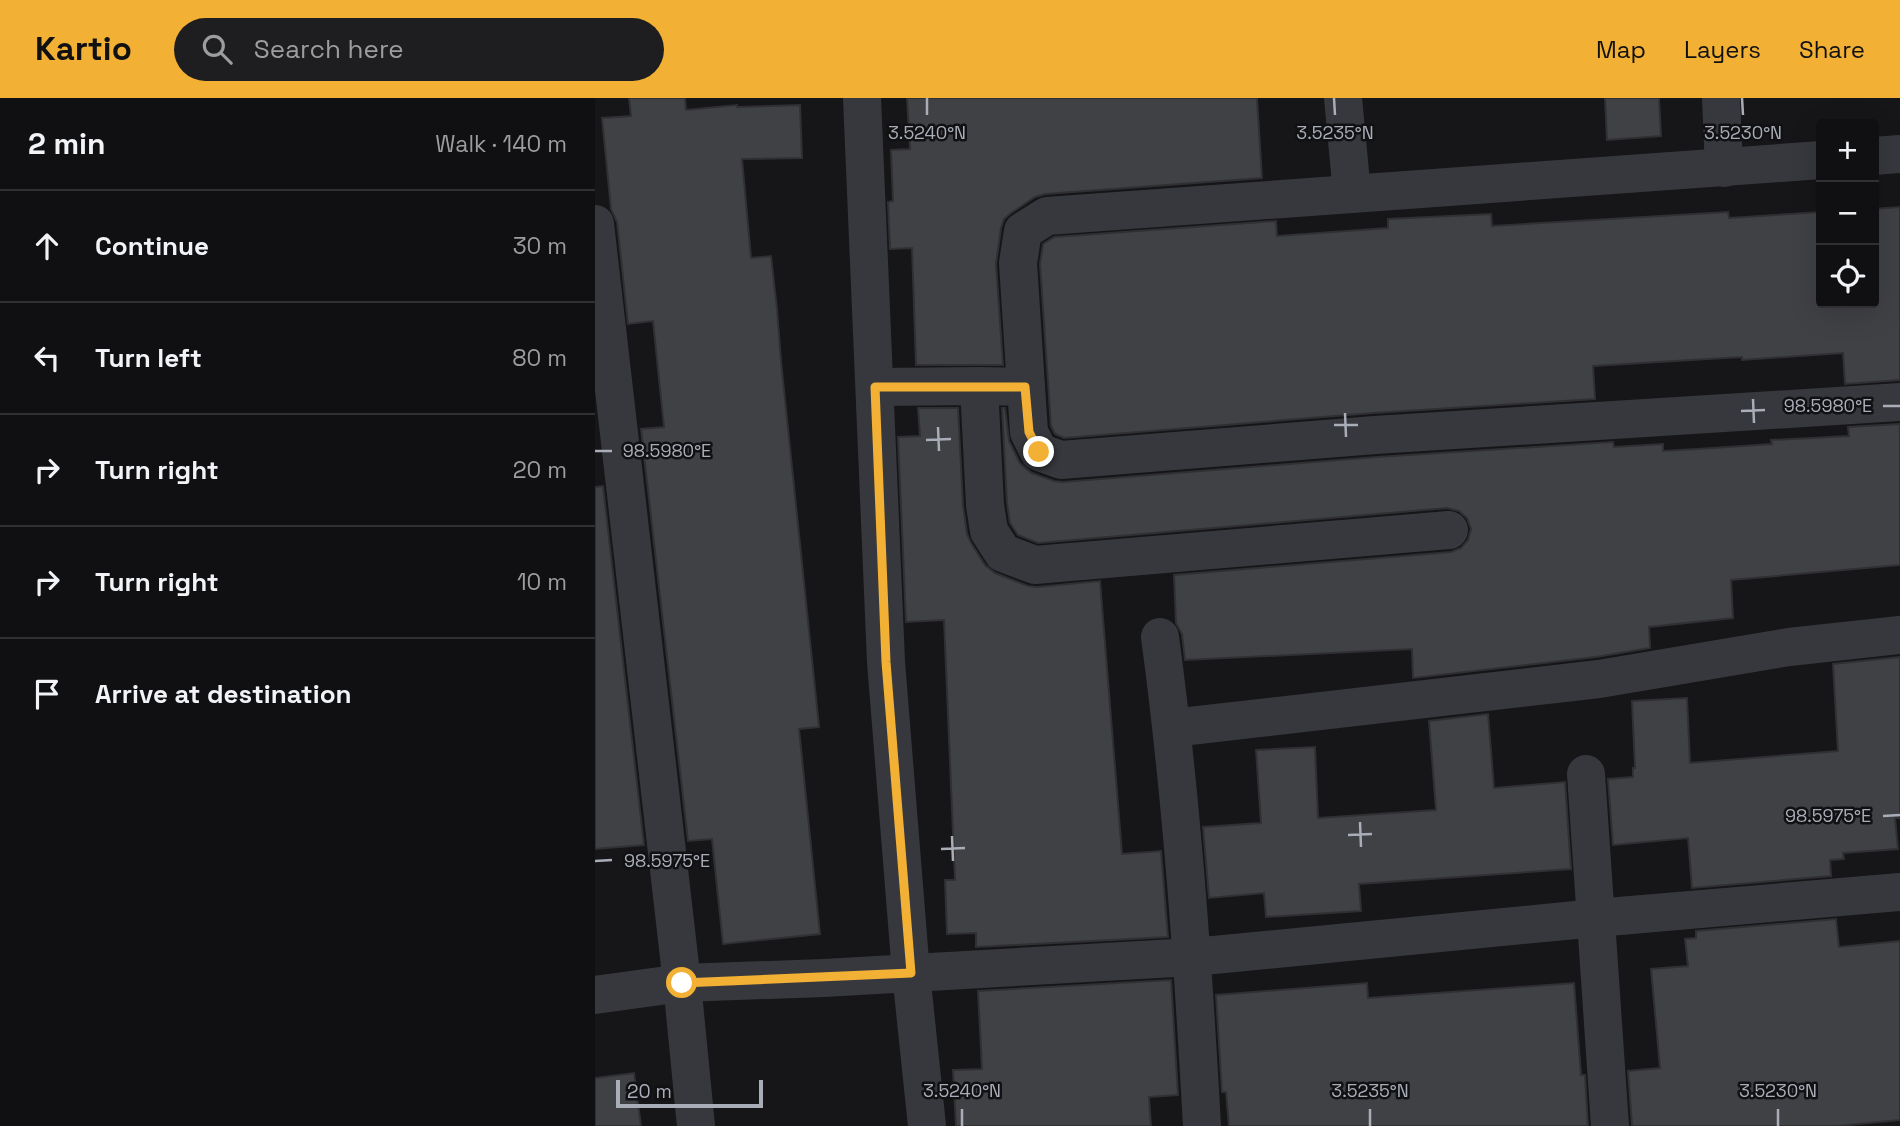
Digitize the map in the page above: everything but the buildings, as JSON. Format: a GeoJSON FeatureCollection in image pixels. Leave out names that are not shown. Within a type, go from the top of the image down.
{"type":"FeatureCollection","features":[{"type":"Feature","properties":{"kind":"street"},"geometry":{"type":"LineString","coordinates":[[862,98],[886,662],[911,973],[927,1126]]}},
{"type":"Feature","properties":{"kind":"street"},"geometry":{"type":"LineString","coordinates":[[1343,98],[1352,193]]}},
{"type":"Feature","properties":{"kind":"street"},"geometry":{"type":"LineString","coordinates":[[1721,98],[1724,167]]}},
{"type":"Feature","properties":{"kind":"street"},"geometry":{"type":"LineString","coordinates":[[1879,156],[1900,154]]}},
{"type":"Feature","properties":{"kind":"street"},"geometry":{"type":"LineString","coordinates":[[1816,160],[1047,216],[1023,231],[1018,263],[1029,432],[1039,452],[1061,460],[1375,435],[1900,402]]}},
{"type":"Feature","properties":{"kind":"street"},"geometry":{"type":"LineString","coordinates":[[595,224],[696,1126]]}},
{"type":"Feature","properties":{"kind":"street"},"geometry":{"type":"LineString","coordinates":[[979,386],[985,505],[989,531],[1003,552],[1035,565],[1449,530]]}},
{"type":"Feature","properties":{"kind":"street"},"geometry":{"type":"LineString","coordinates":[[875,387],[1025,387]]}},
{"type":"Feature","properties":{"kind":"street"},"geometry":{"type":"LineString","coordinates":[[1172,728],[1599,679],[1789,647],[1900,635]]}},
{"type":"Feature","properties":{"kind":"street"},"geometry":{"type":"LineString","coordinates":[[1160,637],[1172,728],[1193,957],[1202,1126]]}},
{"type":"Feature","properties":{"kind":"street"},"geometry":{"type":"LineString","coordinates":[[1586,774],[1610,1126]]}},
{"type":"Feature","properties":{"kind":"street"},"geometry":{"type":"LineString","coordinates":[[595,995],[682,983],[1193,957],[1900,892]]}},
{"type":"Feature","properties":{"kind":"route"},"geometry":{"type":"LineString","coordinates":[[682,983],[911,973],[886,662],[875,387],[1025,387],[1029,432],[1039,452]]}}]}
